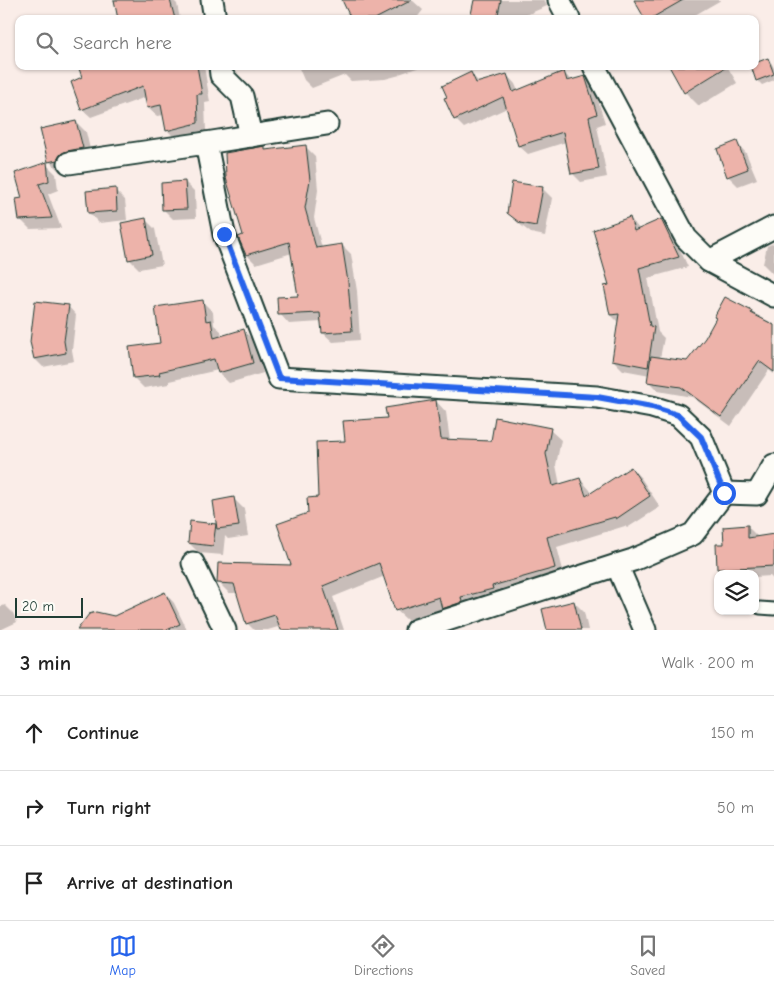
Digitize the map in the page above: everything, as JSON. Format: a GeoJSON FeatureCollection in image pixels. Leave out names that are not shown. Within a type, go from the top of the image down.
{"type":"FeatureCollection","features":[{"type":"Feature","properties":{"kind":"street"},"geometry":{"type":"LineString","coordinates":[[212,0],[214,15]]}},
{"type":"Feature","properties":{"kind":"street"},"geometry":{"type":"LineString","coordinates":[[559,0],[567,15]]}},
{"type":"Feature","properties":{"kind":"street"},"geometry":{"type":"LineString","coordinates":[[220,70],[221,75],[242,96],[251,136]]}},
{"type":"Feature","properties":{"kind":"street"},"geometry":{"type":"LineString","coordinates":[[596,70],[686,238],[709,261],[774,296]]}},
{"type":"Feature","properties":{"kind":"street"},"geometry":{"type":"LineString","coordinates":[[69,162],[206,144],[327,124]]}},
{"type":"Feature","properties":{"kind":"street"},"geometry":{"type":"LineString","coordinates":[[206,144],[224,234],[279,378],[597,397],[652,407],[678,415],[701,437],[724,493]]}},
{"type":"Feature","properties":{"kind":"street"},"geometry":{"type":"LineString","coordinates":[[709,261],[774,227]]}},
{"type":"Feature","properties":{"kind":"street"},"geometry":{"type":"LineString","coordinates":[[724,493],[757,494],[774,465]]}},
{"type":"Feature","properties":{"kind":"street"},"geometry":{"type":"LineString","coordinates":[[416,630],[617,566],[693,534],[724,493]]}},
{"type":"Feature","properties":{"kind":"street"},"geometry":{"type":"LineString","coordinates":[[193,564],[226,630]]}},
{"type":"Feature","properties":{"kind":"street"},"geometry":{"type":"LineString","coordinates":[[617,566],[645,630]]}},
{"type":"Feature","properties":{"kind":"lane"},"geometry":{"type":"LineString","coordinates":[[760,608],[774,609]]}},
{"type":"Feature","properties":{"kind":"building"},"geometry":{"type":"Polygon","coordinates":[[[114,0],[170,0],[174,15],[117,15],[114,0]]]}},
{"type":"Feature","properties":{"kind":"building"},"geometry":{"type":"Polygon","coordinates":[[[342,0],[412,0],[383,15],[349,15],[342,0]]]}},
{"type":"Feature","properties":{"kind":"building"},"geometry":{"type":"Polygon","coordinates":[[[474,0],[501,0],[498,15],[471,15],[474,0]]]}},
{"type":"Feature","properties":{"kind":"building"},"geometry":{"type":"Polygon","coordinates":[[[634,0],[683,0],[657,15],[643,15],[634,0]]]}},
{"type":"Feature","properties":{"kind":"building"},"geometry":{"type":"Polygon","coordinates":[[[768,58],[774,74],[756,81],[752,70],[759,70],[759,61],[768,58]]]}},
{"type":"Feature","properties":{"kind":"building"},"geometry":{"type":"Polygon","coordinates":[[[79,70],[198,70],[202,94],[197,94],[198,123],[166,131],[161,105],[147,108],[143,86],[81,110],[71,82],[82,77],[79,70]]]}},
{"type":"Feature","properties":{"kind":"building"},"geometry":{"type":"Polygon","coordinates":[[[671,70],[721,70],[684,93],[671,70]]]}},
{"type":"Feature","properties":{"kind":"building"},"geometry":{"type":"Polygon","coordinates":[[[564,71],[567,81],[585,76],[597,114],[589,117],[599,169],[571,174],[563,132],[518,146],[503,97],[454,120],[444,98],[447,97],[442,86],[471,72],[476,83],[507,74],[513,92],[564,71]]]}},
{"type":"Feature","properties":{"kind":"building"},"geometry":{"type":"Polygon","coordinates":[[[76,121],[83,148],[67,151],[61,154],[57,160],[48,162],[40,129],[76,121]]]}},
{"type":"Feature","properties":{"kind":"building"},"geometry":{"type":"Polygon","coordinates":[[[737,141],[748,169],[727,177],[717,149],[737,141]]]}},
{"type":"Feature","properties":{"kind":"building"},"geometry":{"type":"Polygon","coordinates":[[[306,145],[310,180],[305,208],[316,248],[342,244],[348,282],[352,331],[322,333],[320,313],[278,315],[277,297],[298,296],[289,242],[246,255],[238,237],[243,235],[226,178],[225,153],[265,146],[265,150],[306,145]]]}},
{"type":"Feature","properties":{"kind":"building"},"geometry":{"type":"Polygon","coordinates":[[[47,162],[49,181],[39,184],[52,218],[19,220],[16,199],[22,198],[15,173],[47,162]]]}},
{"type":"Feature","properties":{"kind":"building"},"geometry":{"type":"Polygon","coordinates":[[[185,181],[187,209],[162,210],[161,183],[185,181]]]}},
{"type":"Feature","properties":{"kind":"building"},"geometry":{"type":"Polygon","coordinates":[[[512,182],[543,187],[536,226],[520,223],[507,213],[512,182]]]}},
{"type":"Feature","properties":{"kind":"building"},"geometry":{"type":"Polygon","coordinates":[[[116,188],[117,211],[88,213],[86,191],[116,188]]]}},
{"type":"Feature","properties":{"kind":"building"},"geometry":{"type":"Polygon","coordinates":[[[630,217],[634,231],[661,219],[679,257],[639,268],[650,326],[654,327],[648,367],[612,360],[619,314],[610,315],[604,286],[609,285],[593,230],[630,217]]]}},
{"type":"Feature","properties":{"kind":"building"},"geometry":{"type":"Polygon","coordinates":[[[146,218],[152,255],[128,260],[121,223],[146,218]]]}},
{"type":"Feature","properties":{"kind":"building"},"geometry":{"type":"Polygon","coordinates":[[[725,297],[774,325],[774,372],[759,361],[721,417],[681,387],[647,382],[651,356],[687,361],[705,338],[725,297]]]}},
{"type":"Feature","properties":{"kind":"building"},"geometry":{"type":"Polygon","coordinates":[[[203,300],[206,321],[211,320],[214,338],[244,329],[253,363],[218,373],[214,359],[159,372],[160,375],[133,378],[129,347],[160,343],[155,307],[203,300]]]}},
{"type":"Feature","properties":{"kind":"building"},"geometry":{"type":"Polygon","coordinates":[[[35,301],[69,305],[64,341],[66,353],[34,359],[30,342],[35,301]]]}},
{"type":"Feature","properties":{"kind":"building"},"geometry":{"type":"Polygon","coordinates":[[[436,400],[441,439],[491,441],[495,417],[551,428],[546,454],[553,486],[580,478],[586,496],[631,467],[650,496],[616,519],[615,517],[547,537],[555,568],[492,586],[493,589],[461,597],[462,602],[442,609],[439,597],[395,611],[379,563],[323,586],[338,630],[281,630],[275,615],[246,624],[234,584],[217,583],[218,563],[291,565],[277,524],[308,513],[307,498],[318,497],[316,442],[345,441],[343,421],[387,418],[385,408],[436,400]]]}},
{"type":"Feature","properties":{"kind":"building"},"geometry":{"type":"Polygon","coordinates":[[[234,497],[239,526],[217,529],[213,501],[234,497]]]}},
{"type":"Feature","properties":{"kind":"building"},"geometry":{"type":"Polygon","coordinates":[[[190,521],[216,524],[213,546],[188,543],[190,521]]]}},
{"type":"Feature","properties":{"kind":"building"},"geometry":{"type":"Polygon","coordinates":[[[748,525],[748,538],[774,534],[774,566],[717,569],[716,544],[724,544],[723,527],[748,525]]]}},
{"type":"Feature","properties":{"kind":"building"},"geometry":{"type":"Polygon","coordinates":[[[165,592],[180,624],[167,630],[77,630],[89,614],[96,612],[114,616],[165,592]]]}},
{"type":"Feature","properties":{"kind":"building"},"geometry":{"type":"Polygon","coordinates":[[[574,601],[581,630],[547,630],[542,609],[574,601]]]}},
{"type":"Feature","properties":{"kind":"route"},"geometry":{"type":"LineString","coordinates":[[224,234],[279,378],[597,397],[652,407],[678,415],[701,437],[724,493]]}}]}
